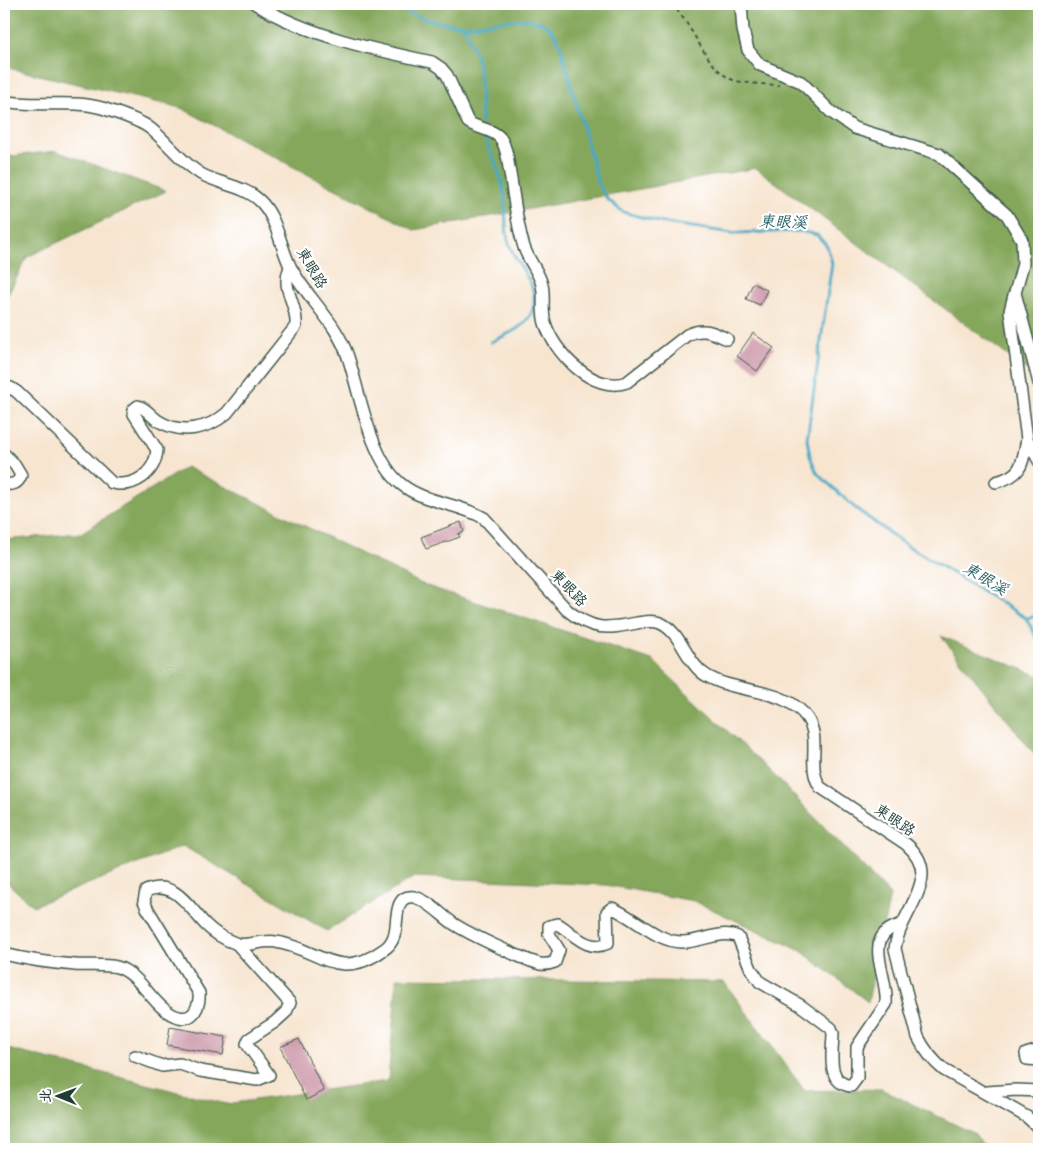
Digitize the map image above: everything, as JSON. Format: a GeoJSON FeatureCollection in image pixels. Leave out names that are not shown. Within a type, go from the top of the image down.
{"type":"FeatureCollection","features":[{"type":"Feature","properties":{"kind":"street"},"geometry":{"type":"LineString","coordinates":[[256,4],[293,22],[340,39],[432,62],[441,68],[468,122],[475,128],[495,133],[502,140],[524,248],[542,285],[542,311],[546,325],[561,353],[580,370],[604,384],[616,386],[627,382],[696,330],[705,329],[727,339]]}},
{"type":"Feature","properties":{"kind":"street"},"geometry":{"type":"LineString","coordinates":[[741,4],[743,30],[748,50],[760,65],[801,82],[831,112],[854,128],[939,154],[1007,214],[1022,240],[1023,264],[1010,311],[1027,439],[1022,464],[1017,473],[1008,479],[996,482]]}},
{"type":"Feature","properties":{"kind":"street","name":"東眼路"},"geometry":{"type":"LineString","coordinates":[[4,101],[100,108],[132,118],[148,127],[179,158],[198,172],[213,181],[247,192],[259,200],[266,208],[290,267],[306,293],[330,319],[342,340],[373,439],[390,472],[400,483],[414,493],[473,512],[484,518],[567,610],[581,622],[606,628],[650,621],[659,622],[674,636],[696,667],[706,676],[729,686],[778,698],[804,714],[814,730],[812,769],[814,779],[820,787],[906,844],[914,851],[920,861],[923,871],[922,882],[900,925],[896,935],[895,949],[897,963],[918,1037],[924,1050],[932,1061],[944,1070],[987,1092],[1027,1117],[1039,1128]]}},
{"type":"Feature","properties":{"kind":"street"},"geometry":{"type":"LineString","coordinates":[[4,389],[11,388],[17,392],[112,483],[123,485],[136,481],[152,467],[157,450],[133,410],[138,406],[143,407],[165,425],[196,429],[213,424],[227,413],[296,326],[296,312],[286,283],[290,267]]}},
{"type":"Feature","properties":{"kind":"street"},"geometry":{"type":"LineString","coordinates":[[1015,293],[1039,383]]}},
{"type":"Feature","properties":{"kind":"street"},"geometry":{"type":"LineString","coordinates":[[1027,439],[1039,462]]}},
{"type":"Feature","properties":{"kind":"street"},"geometry":{"type":"LineString","coordinates":[[4,454],[15,465],[21,475],[19,481],[15,484],[4,484]]}},
{"type":"Feature","properties":{"kind":"street"},"geometry":{"type":"LineString","coordinates":[[4,954],[32,961],[118,968],[135,978],[166,1010],[178,1017],[184,1018],[193,1014],[198,1008],[199,993],[144,901],[146,891],[160,889],[176,892],[184,898],[213,931],[237,944],[290,1003],[286,1012],[249,1039],[247,1044],[269,1076],[257,1080],[200,1071],[180,1064],[162,1066],[135,1056]]}},
{"type":"Feature","properties":{"kind":"street"},"geometry":{"type":"LineString","coordinates":[[237,944],[274,941],[331,963],[357,962],[382,951],[390,943],[395,934],[399,906],[403,899],[408,897],[423,901],[459,927],[540,964],[555,962],[559,958],[559,950],[548,930],[552,924],[558,924],[589,945],[608,943],[607,912],[612,908],[672,941],[698,941],[730,934],[738,937],[751,969],[760,982],[800,1005],[831,1028],[833,1033],[832,1068],[840,1082],[851,1086],[857,1078],[857,1047],[886,1004],[878,943],[885,932],[900,925]]}},
{"type":"Feature","properties":{"kind":"street"},"geometry":{"type":"LineString","coordinates":[[1039,1050],[1026,1054],[1027,1059],[1039,1060]]}},
{"type":"Feature","properties":{"kind":"street"},"geometry":{"type":"LineString","coordinates":[[987,1092],[1039,1091]]}},
{"type":"Feature","properties":{"kind":"path"},"geometry":{"type":"LineString","coordinates":[[671,4],[689,24],[716,69],[734,80],[784,85],[801,82]]}},
{"type":"Feature","properties":{"kind":"green space"},"geometry":{"type":"Polygon","coordinates":[[[4,4],[1039,4],[1039,379],[756,168],[414,230],[181,108],[4,67],[4,4]]]}},
{"type":"Feature","properties":{"kind":"green space"},"geometry":{"type":"Polygon","coordinates":[[[56,151],[166,191],[27,257],[4,303],[4,157],[56,151]]]}},
{"type":"Feature","properties":{"kind":"green space"},"geometry":{"type":"Polygon","coordinates":[[[186,467],[424,585],[652,660],[770,771],[890,895],[868,1002],[801,951],[694,901],[606,885],[414,877],[327,931],[183,846],[33,906],[4,880],[4,540],[81,533],[186,467]]]}},
{"type":"Feature","properties":{"kind":"green space"},"geometry":{"type":"Polygon","coordinates":[[[941,636],[1039,676],[1039,760],[941,636]]]}},
{"type":"Feature","properties":{"kind":"green space"},"geometry":{"type":"Polygon","coordinates":[[[397,978],[724,982],[805,1091],[881,1089],[975,1134],[985,1149],[4,1149],[4,1048],[226,1104],[388,1081],[397,978]]]}},
{"type":"Feature","properties":{"kind":"building"},"geometry":{"type":"Polygon","coordinates":[[[753,283],[767,290],[760,305],[746,299],[753,283]]]}},
{"type":"Feature","properties":{"kind":"building"},"geometry":{"type":"Polygon","coordinates":[[[753,333],[774,348],[757,371],[737,356],[753,333]]]}},
{"type":"Feature","properties":{"kind":"building"},"geometry":{"type":"Polygon","coordinates":[[[461,522],[464,532],[458,534],[460,537],[426,549],[421,537],[461,522]]]}},
{"type":"Feature","properties":{"kind":"building"},"geometry":{"type":"Polygon","coordinates":[[[170,1027],[226,1037],[223,1055],[167,1045],[170,1027]]]}},
{"type":"Feature","properties":{"kind":"building"},"geometry":{"type":"Polygon","coordinates":[[[299,1039],[324,1091],[306,1100],[280,1047],[299,1039]]]}},
{"type":"Feature","properties":{"kind":"waterway","name":"東眼溪"},"geometry":{"type":"LineString","coordinates":[[388,4],[442,23],[472,25],[519,19],[541,22],[550,28],[560,44],[598,183],[607,199],[623,212],[659,222],[732,233],[800,231],[817,235],[827,246],[832,263],[807,439],[810,456],[817,473],[854,507],[900,541],[1026,618],[1039,642]]}},
{"type":"Feature","properties":{"kind":"waterway"},"geometry":{"type":"LineString","coordinates":[[464,26],[476,56],[480,78],[481,124]]}},
{"type":"Feature","properties":{"kind":"waterway"},"geometry":{"type":"LineString","coordinates":[[484,133],[502,183],[508,240],[511,249],[527,276],[534,294],[534,304],[528,319],[513,331],[491,342]]}},
{"type":"Feature","properties":{"kind":"waterway"},"geometry":{"type":"LineString","coordinates":[[1026,618],[1039,616]]}}]}
